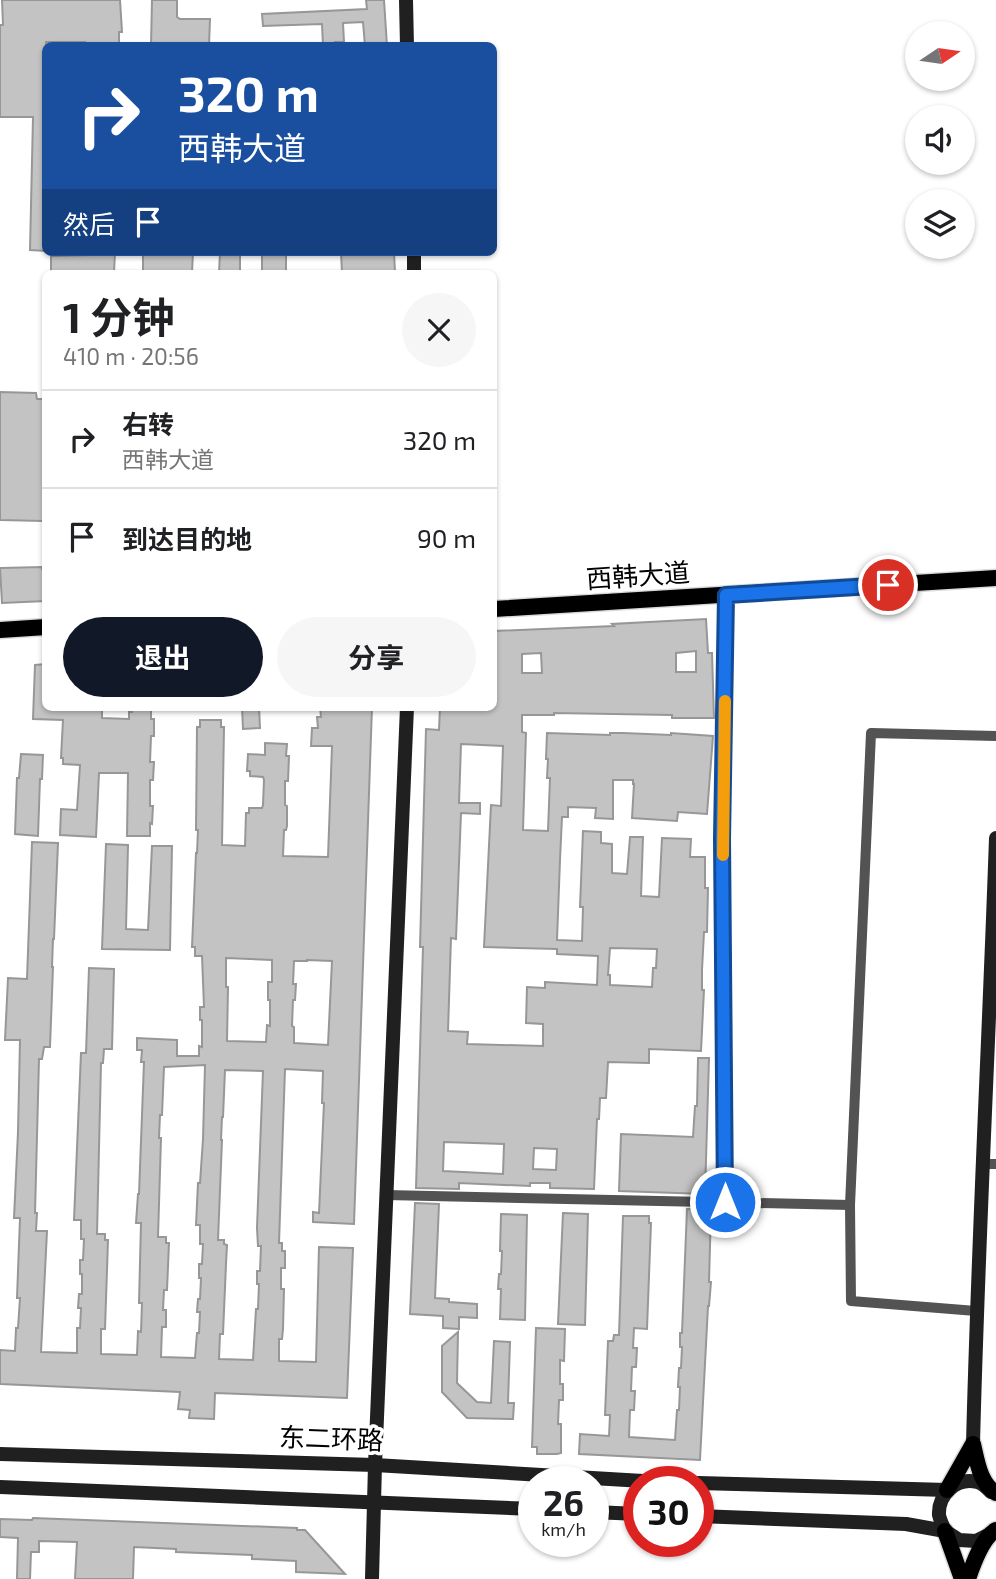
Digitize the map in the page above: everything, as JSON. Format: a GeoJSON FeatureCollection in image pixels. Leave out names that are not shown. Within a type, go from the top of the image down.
{"type":"FeatureCollection","features":[{"type":"Feature","properties":{"kind":"main road"},"geometry":{"type":"LineString","coordinates":[[406,0],[407,42]]}},
{"type":"Feature","properties":{"kind":"main road","name":"西韩大道"},"geometry":{"type":"LineString","coordinates":[[497,599],[996,568]]}},
{"type":"Feature","properties":{"kind":"main road","name":"西韩大道"},"geometry":{"type":"LineString","coordinates":[[497,609],[996,578]]}},
{"type":"Feature","properties":{"kind":"main road"},"geometry":{"type":"LineString","coordinates":[[0,630],[42,627]]}},
{"type":"Feature","properties":{"kind":"main road"},"geometry":{"type":"LineString","coordinates":[[0,640],[42,638]]}},
{"type":"Feature","properties":{"kind":"main road"},"geometry":{"type":"LineString","coordinates":[[372,1579],[407,711]]}},
{"type":"Feature","properties":{"kind":"main road"},"geometry":{"type":"LineString","coordinates":[[994,1494],[979,1470],[973,1444],[976,1311],[990,1164],[990,1023],[996,838]]}},
{"type":"Feature","properties":{"kind":"main road"},"geometry":{"type":"LineString","coordinates":[[962,1579],[939,1517],[940,1501],[973,1444]]}},
{"type":"Feature","properties":{"kind":"main road","name":"东二环路"},"geometry":{"type":"LineString","coordinates":[[0,1454],[375,1465],[623,1480]]}},
{"type":"Feature","properties":{"kind":"main road"},"geometry":{"type":"LineString","coordinates":[[714,1483],[947,1490],[959,1483],[976,1482],[994,1494]]}},
{"type":"Feature","properties":{"kind":"main road"},"geometry":{"type":"LineString","coordinates":[[0,1487],[518,1509]]}},
{"type":"Feature","properties":{"kind":"main road"},"geometry":{"type":"LineString","coordinates":[[714,1517],[906,1524],[945,1531],[959,1541],[976,1541],[994,1529]]}},
{"type":"Feature","properties":{"kind":"main road"},"geometry":{"type":"LineString","coordinates":[[968,1579],[973,1562],[994,1529]]}},
{"type":"Feature","properties":{"kind":"street"},"geometry":{"type":"LineString","coordinates":[[725,1202],[722,839],[726,595]]}},
{"type":"Feature","properties":{"kind":"street"},"geometry":{"type":"LineString","coordinates":[[976,1311],[851,1301],[850,1205],[871,733],[996,736]]}},
{"type":"Feature","properties":{"kind":"street"},"geometry":{"type":"LineString","coordinates":[[386,1195],[850,1205]]}},
{"type":"Feature","properties":{"kind":"building"},"geometry":{"type":"Polygon","coordinates":[[[2,0],[120,0],[122,32],[119,32],[119,42],[42,42],[42,251],[30,250],[33,117],[0,117],[0,25],[3,25],[2,0]]]}},
{"type":"Feature","properties":{"kind":"building"},"geometry":{"type":"Polygon","coordinates":[[[152,0],[177,0],[177,17],[180,19],[210,19],[209,42],[151,42],[152,0]]]}},
{"type":"Feature","properties":{"kind":"building"},"geometry":{"type":"Polygon","coordinates":[[[366,0],[384,0],[387,42],[365,42],[363,22],[343,23],[344,42],[323,42],[322,24],[263,26],[262,14],[367,9],[366,0]]]}},
{"type":"Feature","properties":{"kind":"building"},"geometry":{"type":"Polygon","coordinates":[[[51,256],[115,256],[114,270],[51,270],[51,256]]]}},
{"type":"Feature","properties":{"kind":"building"},"geometry":{"type":"Polygon","coordinates":[[[143,256],[193,256],[192,270],[143,270],[143,256]]]}},
{"type":"Feature","properties":{"kind":"building"},"geometry":{"type":"Polygon","coordinates":[[[220,256],[240,256],[240,270],[219,270],[220,256]]]}},
{"type":"Feature","properties":{"kind":"building"},"geometry":{"type":"Polygon","coordinates":[[[262,256],[286,256],[286,270],[262,270],[262,256]]]}},
{"type":"Feature","properties":{"kind":"building"},"geometry":{"type":"Polygon","coordinates":[[[341,256],[394,256],[395,270],[342,270],[341,256]]]}},
{"type":"Feature","properties":{"kind":"building"},"geometry":{"type":"Polygon","coordinates":[[[0,392],[36,393],[37,399],[42,399],[42,521],[0,520],[0,392]]]}},
{"type":"Feature","properties":{"kind":"building"},"geometry":{"type":"Polygon","coordinates":[[[42,567],[42,601],[2,603],[0,568],[42,567]]]}},
{"type":"Feature","properties":{"kind":"building"},"geometry":{"type":"Polygon","coordinates":[[[706,619],[708,653],[712,653],[714,718],[554,713],[522,715],[522,732],[526,733],[523,830],[548,831],[550,778],[547,778],[547,733],[671,733],[713,736],[707,814],[678,812],[677,821],[632,818],[633,780],[613,780],[613,819],[595,818],[596,808],[568,807],[568,817],[562,817],[560,860],[557,940],[582,941],[583,907],[580,907],[583,831],[601,832],[601,843],[612,844],[612,873],[627,874],[630,837],[643,837],[641,896],[659,897],[662,838],[691,839],[690,857],[705,857],[705,888],[708,888],[707,932],[704,932],[702,970],[704,990],[701,1051],[649,1049],[649,1063],[608,1062],[606,1098],[600,1098],[597,1119],[594,1189],[550,1188],[550,1183],[530,1183],[530,1186],[459,1183],[459,1189],[416,1188],[426,729],[439,730],[440,711],[497,711],[497,631],[614,626],[612,624],[706,619]],[[696,651],[676,653],[676,672],[696,672],[696,651]],[[541,653],[522,654],[522,673],[542,673],[541,653]],[[461,744],[459,803],[480,803],[480,814],[461,813],[456,939],[451,938],[448,1031],[468,1032],[467,1044],[543,1046],[543,1024],[526,1023],[527,987],[545,988],[545,982],[597,985],[598,956],[557,954],[557,949],[484,947],[491,805],[501,806],[503,746],[461,744]],[[610,948],[610,985],[652,987],[657,949],[610,948]],[[444,1142],[443,1171],[503,1174],[504,1144],[444,1142]],[[534,1148],[533,1169],[556,1170],[557,1149],[534,1148]]]}},
{"type":"Feature","properties":{"kind":"building"},"geometry":{"type":"Polygon","coordinates":[[[42,664],[42,711],[102,711],[102,718],[129,719],[129,712],[151,711],[154,736],[151,736],[150,762],[154,762],[153,780],[150,780],[150,806],[153,806],[150,836],[127,836],[128,773],[99,773],[96,837],[60,835],[61,809],[77,810],[80,765],[63,764],[63,720],[33,719],[35,665],[42,664]]]}},
{"type":"Feature","properties":{"kind":"building"},"geometry":{"type":"Polygon","coordinates":[[[242,711],[259,711],[260,728],[243,729],[242,711]]]}},
{"type":"Feature","properties":{"kind":"building"},"geometry":{"type":"Polygon","coordinates":[[[320,711],[372,711],[354,1224],[313,1222],[313,1212],[319,1213],[323,1071],[285,1069],[279,1243],[282,1243],[282,1251],[285,1251],[285,1268],[281,1268],[281,1289],[284,1289],[279,1361],[316,1362],[319,1247],[353,1248],[347,1398],[215,1393],[214,1419],[189,1418],[190,1410],[178,1409],[180,1392],[0,1384],[0,1350],[15,1351],[20,1298],[17,1298],[20,1218],[14,1218],[20,1040],[5,1040],[8,978],[27,979],[32,842],[58,843],[50,1047],[44,1047],[42,1059],[39,1059],[35,1213],[36,1231],[47,1231],[41,1352],[77,1353],[77,1328],[80,1328],[81,1308],[78,1308],[79,1294],[82,1294],[80,1260],[83,1260],[84,1239],[81,1239],[81,1220],[74,1220],[81,1053],[86,1053],[89,968],[114,969],[112,1049],[104,1049],[101,1063],[97,1234],[105,1234],[105,1240],[108,1240],[105,1329],[101,1329],[101,1354],[137,1355],[142,1303],[139,1303],[141,1223],[136,1223],[144,1062],[141,1062],[142,1050],[137,1050],[137,1038],[177,1040],[177,1056],[199,1056],[199,1046],[202,1047],[202,956],[195,956],[195,947],[192,947],[198,830],[197,727],[200,727],[200,720],[221,720],[221,727],[224,727],[222,845],[245,846],[246,813],[249,813],[249,808],[262,808],[263,805],[264,780],[263,777],[250,776],[250,771],[247,771],[248,754],[265,755],[265,743],[287,744],[287,826],[284,830],[283,856],[328,857],[332,746],[311,746],[312,728],[318,728],[317,717],[321,717],[320,711]],[[226,958],[227,1041],[266,1042],[267,1025],[270,1026],[268,982],[272,982],[272,960],[226,958]],[[294,961],[294,1043],[328,1045],[332,961],[294,961]],[[205,1065],[164,1067],[159,1138],[158,1237],[166,1237],[166,1243],[169,1243],[167,1290],[164,1290],[163,1310],[166,1310],[166,1327],[162,1327],[161,1357],[195,1358],[199,1333],[199,1264],[202,1264],[203,1244],[200,1244],[200,1225],[196,1225],[203,1139],[205,1065]],[[225,1070],[218,1240],[224,1240],[227,1245],[223,1334],[220,1334],[219,1359],[253,1360],[258,1309],[257,1271],[260,1271],[261,1246],[258,1246],[257,1228],[263,1071],[225,1070]]]}},
{"type":"Feature","properties":{"kind":"building"},"geometry":{"type":"Polygon","coordinates":[[[21,754],[43,755],[38,836],[15,834],[17,778],[21,754]]]}},
{"type":"Feature","properties":{"kind":"building"},"geometry":{"type":"Polygon","coordinates":[[[106,844],[128,845],[126,929],[148,930],[152,846],[172,846],[170,950],[102,949],[106,844]]]}},
{"type":"Feature","properties":{"kind":"building"},"geometry":{"type":"Polygon","coordinates":[[[698,1058],[709,1058],[705,1194],[619,1191],[621,1134],[693,1137],[698,1058]]]}},
{"type":"Feature","properties":{"kind":"building"},"geometry":{"type":"Polygon","coordinates":[[[415,1203],[439,1204],[435,1298],[477,1304],[477,1318],[459,1317],[459,1329],[443,1328],[443,1316],[410,1314],[415,1203]]]}},
{"type":"Feature","properties":{"kind":"building"},"geometry":{"type":"Polygon","coordinates":[[[687,1209],[711,1210],[711,1282],[700,1460],[579,1454],[580,1434],[609,1436],[610,1415],[605,1415],[608,1341],[613,1341],[614,1335],[619,1335],[623,1216],[649,1216],[651,1223],[647,1329],[634,1328],[633,1348],[637,1348],[636,1367],[632,1367],[631,1391],[635,1391],[634,1410],[630,1410],[629,1437],[675,1440],[679,1410],[687,1209]]]}},
{"type":"Feature","properties":{"kind":"building"},"geometry":{"type":"Polygon","coordinates":[[[563,1213],[588,1214],[585,1325],[558,1324],[563,1213]]]}},
{"type":"Feature","properties":{"kind":"building"},"geometry":{"type":"Polygon","coordinates":[[[501,1214],[527,1215],[525,1320],[500,1319],[501,1289],[498,1289],[502,1251],[501,1214]]]}},
{"type":"Feature","properties":{"kind":"building"},"geometry":{"type":"Polygon","coordinates":[[[536,1328],[565,1329],[564,1361],[560,1360],[560,1384],[563,1384],[558,1424],[561,1424],[561,1453],[557,1454],[537,1454],[537,1447],[532,1447],[536,1328]]]}},
{"type":"Feature","properties":{"kind":"building"},"geometry":{"type":"Polygon","coordinates":[[[458,1332],[457,1383],[477,1402],[491,1403],[494,1341],[510,1342],[508,1403],[514,1403],[513,1419],[467,1418],[442,1392],[442,1346],[458,1332]]]}},
{"type":"Feature","properties":{"kind":"building"},"geometry":{"type":"Polygon","coordinates":[[[0,1519],[297,1528],[305,1530],[345,1574],[296,1572],[296,1561],[252,1559],[252,1555],[176,1552],[176,1549],[134,1547],[133,1579],[75,1579],[77,1542],[39,1541],[39,1552],[31,1552],[30,1579],[17,1579],[18,1538],[0,1537],[0,1519]]]}},
{"type":"Feature","properties":{"kind":"slow traffic"},"geometry":{"type":"LineString","coordinates":[[723,855],[725,701]]}},
{"type":"Feature","properties":{"kind":"route"},"geometry":{"type":"LineString","coordinates":[[725,1202],[722,839],[726,595],[888,585]]}}]}
